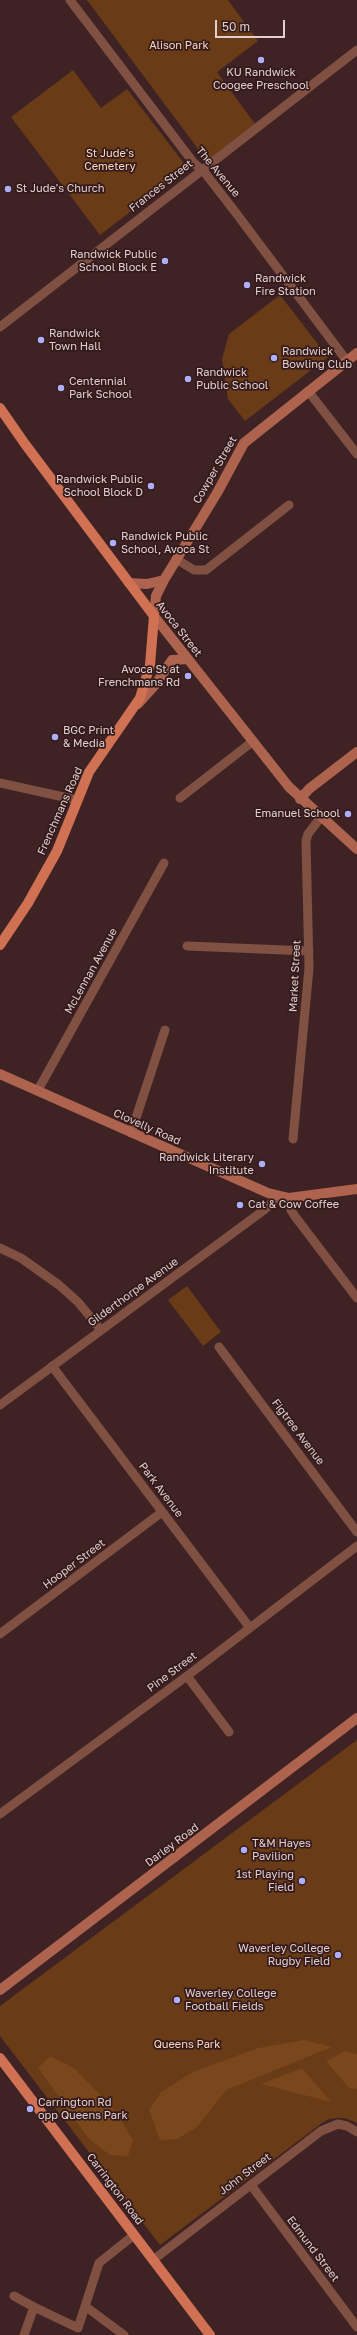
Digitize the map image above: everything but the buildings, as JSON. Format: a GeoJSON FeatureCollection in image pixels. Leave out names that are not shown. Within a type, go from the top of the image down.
{"type":"FeatureCollection","features":[{"type":"Feature","properties":{"kind":"main road","name":"Cowper Street"},"geometry":{"type":"LineString","coordinates":[[154,616],[156,596],[164,580],[217,494],[248,438],[357,353]]}},
{"type":"Feature","properties":{"kind":"main road","name":"Avoca Street"},"geometry":{"type":"LineString","coordinates":[[0,408],[129,583],[252,742],[300,799],[357,849]]}},
{"type":"Feature","properties":{"kind":"main road"},"geometry":{"type":"LineString","coordinates":[[129,583],[147,584],[164,580]]}},
{"type":"Feature","properties":{"kind":"main road","name":"Frenchmans Road"},"geometry":{"type":"LineString","coordinates":[[0,945],[28,903],[57,851],[89,772],[140,698],[148,678],[154,616]]}},
{"type":"Feature","properties":{"kind":"main road"},"geometry":{"type":"LineString","coordinates":[[130,713],[155,685],[172,660],[188,659]]}},
{"type":"Feature","properties":{"kind":"main road"},"geometry":{"type":"LineString","coordinates":[[300,799],[309,789],[357,752]]}},
{"type":"Feature","properties":{"kind":"main road","name":"Clovelly Road"},"geometry":{"type":"LineString","coordinates":[[0,1074],[253,1188],[289,1198],[357,1189]]}},
{"type":"Feature","properties":{"kind":"main road","name":"Darley Road"},"geometry":{"type":"LineString","coordinates":[[0,1990],[357,1718]]}},
{"type":"Feature","properties":{"kind":"main road","name":"Carrington Road"},"geometry":{"type":"LineString","coordinates":[[0,2058],[210,2335]]}},
{"type":"Feature","properties":{"kind":"street","name":"The Avenue"},"geometry":{"type":"LineString","coordinates":[[70,0],[236,213],[347,361]]}},
{"type":"Feature","properties":{"kind":"street","name":"Frances Street"},"geometry":{"type":"LineString","coordinates":[[0,327],[357,50]]}},
{"type":"Feature","properties":{"kind":"street"},"geometry":{"type":"LineString","coordinates":[[308,391],[357,454]]}},
{"type":"Feature","properties":{"kind":"street"},"geometry":{"type":"LineString","coordinates":[[176,559],[194,570],[206,570],[289,505]]}},
{"type":"Feature","properties":{"kind":"street"},"geometry":{"type":"LineString","coordinates":[[180,798],[252,742]]}},
{"type":"Feature","properties":{"kind":"street"},"geometry":{"type":"LineString","coordinates":[[0,782],[77,800]]}},
{"type":"Feature","properties":{"kind":"street","name":"Market Street"},"geometry":{"type":"LineString","coordinates":[[293,1139],[309,951],[306,841],[308,834],[321,817]]}},
{"type":"Feature","properties":{"kind":"street","name":"McLennan Avenue"},"geometry":{"type":"LineString","coordinates":[[38,1090],[164,863]]}},
{"type":"Feature","properties":{"kind":"street"},"geometry":{"type":"LineString","coordinates":[[187,946],[309,951]]}},
{"type":"Feature","properties":{"kind":"street"},"geometry":{"type":"LineString","coordinates":[[131,1133],[165,1030]]}},
{"type":"Feature","properties":{"kind":"street","name":"Gilderthorpe Avenue"},"geometry":{"type":"LineString","coordinates":[[0,1405],[264,1210],[279,1196]]}},
{"type":"Feature","properties":{"kind":"street"},"geometry":{"type":"LineString","coordinates":[[289,1198],[291,1210],[294,1215],[357,1298]]}},
{"type":"Feature","properties":{"kind":"street"},"geometry":{"type":"LineString","coordinates":[[0,1248],[21,1258],[59,1285],[78,1302],[101,1330]]}},
{"type":"Feature","properties":{"kind":"street","name":"Figtree Avenue"},"geometry":{"type":"LineString","coordinates":[[219,1347],[357,1532]]}},
{"type":"Feature","properties":{"kind":"street","name":"Park Avenue"},"geometry":{"type":"LineString","coordinates":[[52,1366],[250,1628]]}},
{"type":"Feature","properties":{"kind":"street","name":"Hooper Street"},"geometry":{"type":"LineString","coordinates":[[0,1634],[162,1512]]}},
{"type":"Feature","properties":{"kind":"street","name":"Pine Street"},"geometry":{"type":"LineString","coordinates":[[0,1814],[187,1676],[357,1546]]}},
{"type":"Feature","properties":{"kind":"street"},"geometry":{"type":"LineString","coordinates":[[187,1676],[229,1732]]}},
{"type":"Feature","properties":{"kind":"street","name":"John Street"},"geometry":{"type":"LineString","coordinates":[[153,2260],[250,2185],[330,2126],[338,2124],[356,2132]]}},
{"type":"Feature","properties":{"kind":"street","name":"Edmund Street"},"geometry":{"type":"LineString","coordinates":[[250,2185],[357,2327]]}},
{"type":"Feature","properties":{"kind":"street"},"geometry":{"type":"LineString","coordinates":[[14,2296],[78,2328],[99,2263],[134,2235]]}},
{"type":"Feature","properties":{"kind":"street"},"geometry":{"type":"LineString","coordinates":[[84,2306],[124,2335]]}},
{"type":"Feature","properties":{"kind":"street"},"geometry":{"type":"LineString","coordinates":[[24,2335],[34,2307]]}},
{"type":"Feature","properties":{"kind":"green space","name":"Alison Park"},"geometry":{"type":"Polygon","coordinates":[[[87,0],[228,0],[258,41],[217,72],[255,124],[207,161],[87,0]]]}},
{"type":"Feature","properties":{"kind":"green space","name":"St Jude's Cemetery"},"geometry":{"type":"Polygon","coordinates":[[[73,70],[101,108],[127,89],[186,166],[182,172],[100,235],[11,117],[73,70]]]}},
{"type":"Feature","properties":{"kind":"green space","name":"Randwick Bowling Club"},"geometry":{"type":"Polygon","coordinates":[[[280,295],[328,357],[245,421],[228,399],[222,359],[229,334],[280,295]]]}},
{"type":"Feature","properties":{"kind":"green space"},"geometry":{"type":"Polygon","coordinates":[[[187,1286],[221,1332],[203,1346],[168,1300],[187,1286]]]}},
{"type":"Feature","properties":{"kind":"green space","name":"Queens Park"},"geometry":{"type":"Polygon","coordinates":[[[357,1740],[357,2123],[345,2118],[337,2118],[329,2119],[322,2123],[160,2245],[0,2036],[0,2006],[357,1740]]]}},
{"type":"Feature","properties":{"kind":"shaded area"},"geometry":{"type":"Polygon","coordinates":[[[304,2040],[332,2047],[226,2090],[197,2127],[177,2139],[160,2140],[149,2110],[161,2092],[193,2072],[258,2048],[304,2040]]]}},
{"type":"Feature","properties":{"kind":"shaded area"},"geometry":{"type":"Polygon","coordinates":[[[346,2051],[357,2054],[357,2089],[349,2088],[326,2061],[346,2051]]]}},
{"type":"Feature","properties":{"kind":"shaded area"},"geometry":{"type":"Polygon","coordinates":[[[50,2056],[75,2069],[113,2108],[133,2140],[128,2156],[110,2155],[89,2139],[38,2068],[50,2056]]]}},
{"type":"Feature","properties":{"kind":"shaded area"},"geometry":{"type":"Polygon","coordinates":[[[302,2068],[331,2102],[261,2084],[302,2068]]]}},
{"type":"Feature","properties":{"kind":"place","name":"KU Randwick Coogee Preschool"},"geometry":{"type":"Point","coordinates":[261,60]}},
{"type":"Feature","properties":{"kind":"place","name":"St Jude's Church"},"geometry":{"type":"Point","coordinates":[8,189]}},
{"type":"Feature","properties":{"kind":"place","name":"Randwick Public School Block E"},"geometry":{"type":"Point","coordinates":[165,261]}},
{"type":"Feature","properties":{"kind":"place","name":"Randwick Fire Station"},"geometry":{"type":"Point","coordinates":[247,285]}},
{"type":"Feature","properties":{"kind":"place","name":"Randwick Town Hall"},"geometry":{"type":"Point","coordinates":[41,340]}},
{"type":"Feature","properties":{"kind":"place","name":"Randwick Bowling Club"},"geometry":{"type":"Point","coordinates":[274,358]}},
{"type":"Feature","properties":{"kind":"place","name":"Randwick Public School"},"geometry":{"type":"Point","coordinates":[188,379]}},
{"type":"Feature","properties":{"kind":"place","name":"Centennial Park School"},"geometry":{"type":"Point","coordinates":[61,388]}},
{"type":"Feature","properties":{"kind":"place","name":"Randwick Public School Block D"},"geometry":{"type":"Point","coordinates":[151,486]}},
{"type":"Feature","properties":{"kind":"place","name":"Randwick Public School, Avoca St"},"geometry":{"type":"Point","coordinates":[113,543]}},
{"type":"Feature","properties":{"kind":"place","name":"Avoca St at Frenchmans Rd"},"geometry":{"type":"Point","coordinates":[188,676]}},
{"type":"Feature","properties":{"kind":"place","name":"BGC Print & Media"},"geometry":{"type":"Point","coordinates":[55,737]}},
{"type":"Feature","properties":{"kind":"place","name":"Emanuel School"},"geometry":{"type":"Point","coordinates":[348,814]}},
{"type":"Feature","properties":{"kind":"place","name":"Randwick Literary Institute"},"geometry":{"type":"Point","coordinates":[262,1164]}},
{"type":"Feature","properties":{"kind":"place","name":"Cat & Cow Coffee"},"geometry":{"type":"Point","coordinates":[240,1205]}},
{"type":"Feature","properties":{"kind":"place","name":"T&M Hayes Pavilion"},"geometry":{"type":"Point","coordinates":[244,1850]}},
{"type":"Feature","properties":{"kind":"place","name":"1st Playing Field"},"geometry":{"type":"Point","coordinates":[302,1881]}},
{"type":"Feature","properties":{"kind":"place","name":"Waverley College Rugby Field"},"geometry":{"type":"Point","coordinates":[338,1955]}},
{"type":"Feature","properties":{"kind":"place","name":"Waverley College Football Fields"},"geometry":{"type":"Point","coordinates":[177,2000]}},
{"type":"Feature","properties":{"kind":"place","name":"Carrington Rd opp Queens Park"},"geometry":{"type":"Point","coordinates":[30,2109]}}]}
